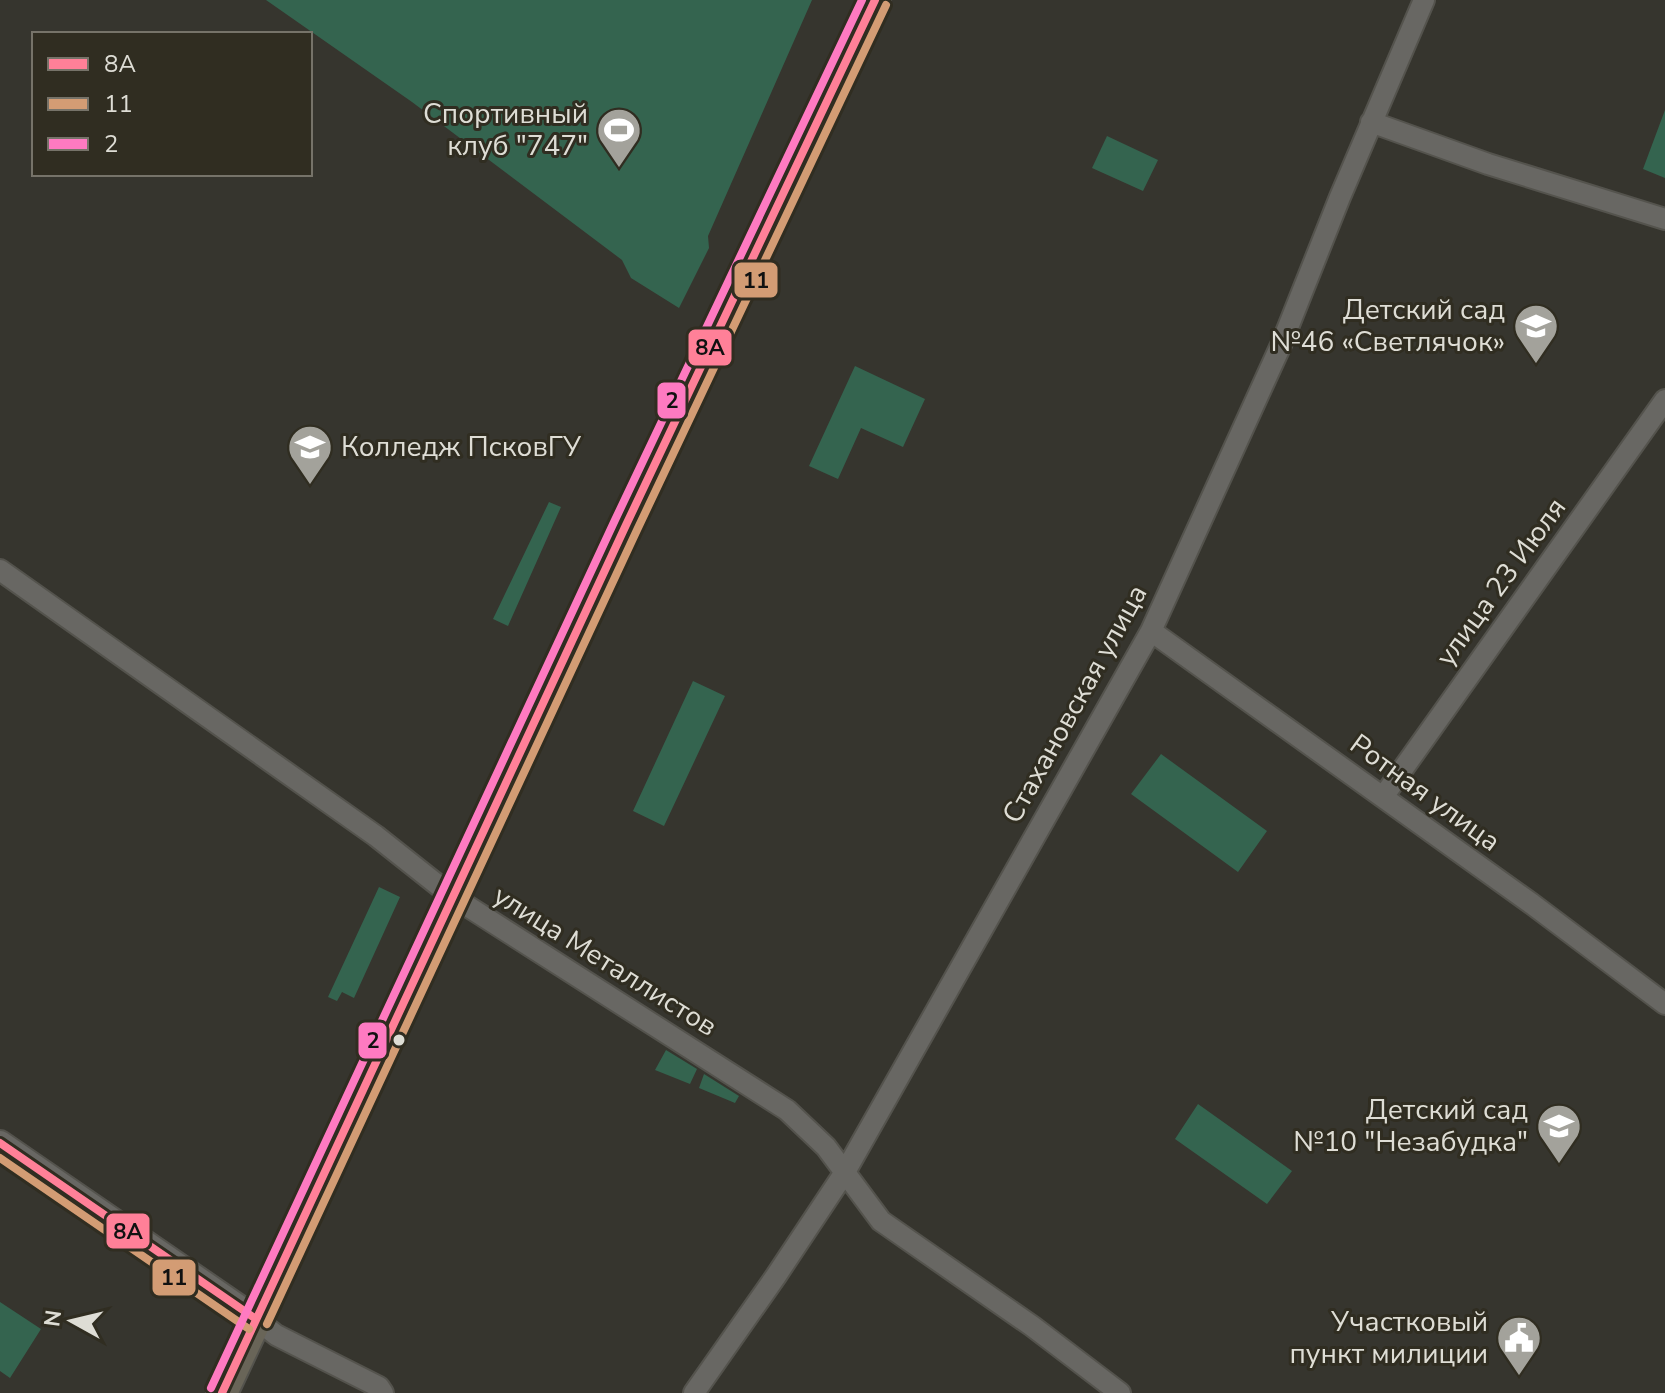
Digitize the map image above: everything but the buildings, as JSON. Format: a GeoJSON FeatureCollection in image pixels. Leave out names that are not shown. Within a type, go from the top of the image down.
{"type":"FeatureCollection","features":[{"type":"Feature","properties":{"kind":"main road"},"geometry":{"type":"LineString","coordinates":[[222,1393],[626,525],[875,0]]}},
{"type":"Feature","properties":{"kind":"street","name":"Стахановская улица"},"geometry":{"type":"LineString","coordinates":[[694,1393],[845,1172],[1151,631],[1281,345],[1424,0]]}},
{"type":"Feature","properties":{"kind":"street"},"geometry":{"type":"LineString","coordinates":[[1371,122],[1488,164],[1665,219]]}},
{"type":"Feature","properties":{"kind":"street","name":"улица 23 Июля"},"geometry":{"type":"LineString","coordinates":[[1383,797],[1665,400]]}},
{"type":"Feature","properties":{"kind":"street","name":"улица Металлистов"},"geometry":{"type":"LineString","coordinates":[[0,570],[376,836],[453,897],[787,1110],[824,1145],[881,1221],[1032,1326],[1120,1393]]}},
{"type":"Feature","properties":{"kind":"street","name":"Ротная улица"},"geometry":{"type":"LineString","coordinates":[[1151,631],[1532,904],[1665,1004]]}},
{"type":"Feature","properties":{"kind":"street"},"geometry":{"type":"LineString","coordinates":[[0,1143],[276,1335],[379,1387],[383,1393]]}},
{"type":"Feature","properties":{"kind":"green space","name":"Спортивный клуб \"747\""},"geometry":{"type":"Polygon","coordinates":[[[266,0],[812,0],[708,236],[709,248],[679,308],[631,278],[622,260],[412,102],[266,0]]]}},
{"type":"Feature","properties":{"kind":"green space"},"geometry":{"type":"Polygon","coordinates":[[[1665,110],[1665,178],[1643,169],[1665,110]]]}},
{"type":"Feature","properties":{"kind":"green space"},"geometry":{"type":"Polygon","coordinates":[[[1107,136],[1158,160],[1143,191],[1092,168],[1107,136]]]}},
{"type":"Feature","properties":{"kind":"green space"},"geometry":{"type":"Polygon","coordinates":[[[855,366],[925,399],[903,447],[861,428],[838,479],[809,466],[855,366]]]}},
{"type":"Feature","properties":{"kind":"green space"},"geometry":{"type":"Polygon","coordinates":[[[549,502],[561,507],[508,626],[493,619],[549,502]]]}},
{"type":"Feature","properties":{"kind":"green space"},"geometry":{"type":"Polygon","coordinates":[[[693,681],[725,696],[664,826],[633,811],[693,681]]]}},
{"type":"Feature","properties":{"kind":"green space"},"geometry":{"type":"Polygon","coordinates":[[[1161,754],[1267,831],[1238,872],[1131,794],[1161,754]]]}},
{"type":"Feature","properties":{"kind":"green space"},"geometry":{"type":"Polygon","coordinates":[[[379,887],[400,897],[354,998],[342,992],[337,1001],[328,997],[379,887]]]}},
{"type":"Feature","properties":{"kind":"green space"},"geometry":{"type":"Polygon","coordinates":[[[666,1050],[697,1069],[690,1084],[655,1070],[666,1050]]]}},
{"type":"Feature","properties":{"kind":"green space"},"geometry":{"type":"Polygon","coordinates":[[[704,1074],[739,1096],[735,1103],[699,1088],[704,1074]]]}},
{"type":"Feature","properties":{"kind":"green space"},"geometry":{"type":"Polygon","coordinates":[[[1198,1104],[1292,1171],[1267,1204],[1175,1139],[1198,1104]]]}},
{"type":"Feature","properties":{"kind":"green space"},"geometry":{"type":"Polygon","coordinates":[[[0,1302],[41,1329],[10,1378],[0,1371],[0,1302]]]}},
{"type":"Feature","properties":{"kind":"transit line","name":"2"},"geometry":{"type":"LineString","coordinates":[[211,1388],[615,520],[862,0]]}},
{"type":"Feature","properties":{"kind":"transit line","name":"8А"},"geometry":{"type":"LineString","coordinates":[[222,1393],[626,525],[875,0]]}},
{"type":"Feature","properties":{"kind":"transit line","name":"11"},"geometry":{"type":"LineString","coordinates":[[267,1324],[886,5]]}},
{"type":"Feature","properties":{"kind":"transit line","name":"8А"},"geometry":{"type":"LineString","coordinates":[[0,1143],[256,1319]]}},
{"type":"Feature","properties":{"kind":"transit line","name":"11"},"geometry":{"type":"LineString","coordinates":[[0,1158],[249,1329]]}},
{"type":"Feature","properties":{"kind":"place","name":"Спортивный клуб \"747\""},"geometry":{"type":"Point","coordinates":[619,169]}},
{"type":"Feature","properties":{"kind":"place","name":"Детский сад №46 «Светлячок»"},"geometry":{"type":"Point","coordinates":[1536,365]}},
{"type":"Feature","properties":{"kind":"place","name":"Колледж ПсковГУ"},"geometry":{"type":"Point","coordinates":[310,486]}},
{"type":"Feature","properties":{"kind":"place","name":"Детский сад №10 \"Незабудка\""},"geometry":{"type":"Point","coordinates":[1559,1165]}},
{"type":"Feature","properties":{"kind":"place","name":"Участковый пункт милиции"},"geometry":{"type":"Point","coordinates":[1519,1377]}}]}
